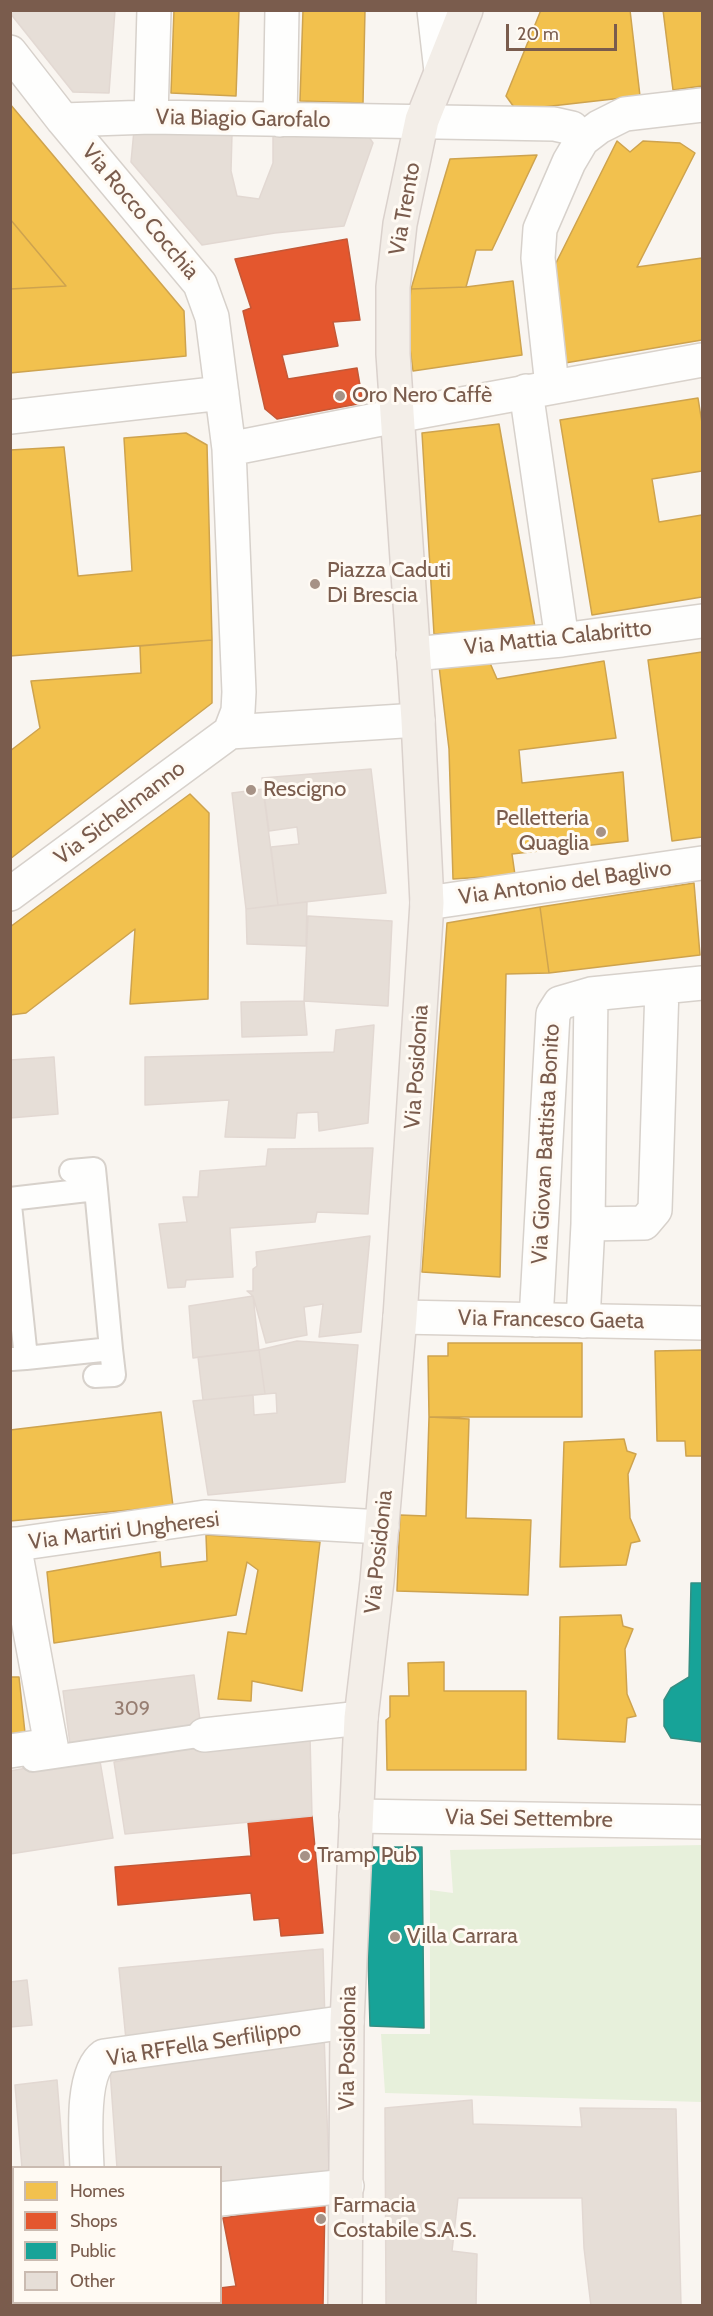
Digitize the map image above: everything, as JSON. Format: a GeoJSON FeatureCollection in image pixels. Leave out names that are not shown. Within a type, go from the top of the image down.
{"type":"FeatureCollection","features":[{"type":"Feature","properties":{"kind":"main road","name":"Via Trento"},"geometry":{"type":"LineString","coordinates":[[396,416],[393,286],[400,224],[422,120],[466,10]]}},
{"type":"Feature","properties":{"kind":"main road","name":"Via Posidonia"},"geometry":{"type":"LineString","coordinates":[[345,2306],[347,2022],[361,1718],[382,1527],[400,1317],[427,903],[418,720],[396,416]]}},
{"type":"Feature","properties":{"kind":"street"},"geometry":{"type":"LineString","coordinates":[[150,117],[154,10]]}},
{"type":"Feature","properties":{"kind":"street"},"geometry":{"type":"LineString","coordinates":[[280,120],[282,10]]}},
{"type":"Feature","properties":{"kind":"street"},"geometry":{"type":"LineString","coordinates":[[434,10],[441,71]]}},
{"type":"Feature","properties":{"kind":"street","name":"Via Rocco Cocchia"},"geometry":{"type":"LineString","coordinates":[[10,52],[63,120],[200,284],[212,317],[229,449],[239,692],[238,711],[230,732]]}},
{"type":"Feature","properties":{"kind":"street"},"geometry":{"type":"LineString","coordinates":[[562,640],[539,388],[540,229],[552,199],[582,140],[599,127],[625,114],[702,105]]}},
{"type":"Feature","properties":{"kind":"street","name":"Via Biagio Garofalo"},"geometry":{"type":"LineString","coordinates":[[63,120],[150,117],[554,124],[572,128],[582,140]]}},
{"type":"Feature","properties":{"kind":"street"},"geometry":{"type":"LineString","coordinates":[[229,449],[539,388],[702,360]]}},
{"type":"Feature","properties":{"kind":"street"},"geometry":{"type":"LineString","coordinates":[[10,417],[222,393]]}},
{"type":"Feature","properties":{"kind":"street","name":"Via Mattia Calabritto"},"geometry":{"type":"LineString","coordinates":[[413,654],[562,640],[702,621]]}},
{"type":"Feature","properties":{"kind":"street"},"geometry":{"type":"LineString","coordinates":[[230,732],[418,720]]}},
{"type":"Feature","properties":{"kind":"street","name":"Via Sichelmanno"},"geometry":{"type":"LineString","coordinates":[[10,894],[230,732]]}},
{"type":"Feature","properties":{"kind":"street","name":"Via Antonio del Baglivo"},"geometry":{"type":"LineString","coordinates":[[427,903],[702,863]]}},
{"type":"Feature","properties":{"kind":"street","name":"Via Giovan Battista Bonito"},"geometry":{"type":"LineString","coordinates":[[536,1320],[553,1014],[560,1003],[591,994],[702,983]]}},
{"type":"Feature","properties":{"kind":"street","name":"Via Giovan Battista Bonito"},"geometry":{"type":"LineString","coordinates":[[588,1224],[644,1223],[655,1210],[662,987]]}},
{"type":"Feature","properties":{"kind":"street","name":"Via Giovan Battista Bonito"},"geometry":{"type":"LineString","coordinates":[[583,1321],[588,1224],[591,994]]}},
{"type":"Feature","properties":{"kind":"street","name":"Via Francesco Gaeta"},"geometry":{"type":"LineString","coordinates":[[400,1317],[702,1323]]}},
{"type":"Feature","properties":{"kind":"street","name":"Via Martiri Ungheresi"},"geometry":{"type":"LineString","coordinates":[[12,1544],[205,1517],[382,1527]]}},
{"type":"Feature","properties":{"kind":"street"},"geometry":{"type":"LineString","coordinates":[[10,1750],[51,1745],[12,1544]]}},
{"type":"Feature","properties":{"kind":"street"},"geometry":{"type":"LineString","coordinates":[[204,1735],[361,1718]]}},
{"type":"Feature","properties":{"kind":"street","name":"Via Sei Settembre"},"geometry":{"type":"LineString","coordinates":[[356,1816],[702,1822]]}},
{"type":"Feature","properties":{"kind":"street","name":"Via RFFella Serfilippo"},"geometry":{"type":"LineString","coordinates":[[87,2166],[86,2125],[92,2070],[97,2060],[104,2056],[347,2022]]}},
{"type":"Feature","properties":{"kind":"street"},"geometry":{"type":"LineString","coordinates":[[222,2199],[347,2186]]}},
{"type":"Feature","properties":{"kind":"lane"},"geometry":{"type":"LineString","coordinates":[[71,1172],[94,1169],[114,1375],[95,1376]]}},
{"type":"Feature","properties":{"kind":"lane"},"geometry":{"type":"LineString","coordinates":[[10,1199],[96,1189]]}},
{"type":"Feature","properties":{"kind":"lane"},"geometry":{"type":"LineString","coordinates":[[10,1205],[18,1359],[111,1349]]}},
{"type":"Feature","properties":{"kind":"lane"},"geometry":{"type":"LineString","coordinates":[[10,1763],[204,1735]]}},
{"type":"Feature","properties":{"kind":"green space","name":"Villa Carrara"},"geometry":{"type":"Polygon","coordinates":[[[702,1845],[702,2102],[385,2093],[381,2034],[430,2034],[430,1890],[453,1893],[450,1850],[702,1845]]]}},
{"type":"Feature","properties":{"kind":"building: Homes"},"geometry":{"type":"Polygon","coordinates":[[[174,10],[239,10],[236,96],[171,93],[174,10]]]}},
{"type":"Feature","properties":{"kind":"building: Homes"},"geometry":{"type":"Polygon","coordinates":[[[303,10],[365,10],[363,103],[300,101],[303,10]]]}},
{"type":"Feature","properties":{"kind":"building: Homes"},"geometry":{"type":"Polygon","coordinates":[[[541,10],[630,10],[640,96],[516,110],[506,96],[541,10]]]}},
{"type":"Feature","properties":{"kind":"building: Homes"},"geometry":{"type":"Polygon","coordinates":[[[663,10],[702,10],[702,86],[673,90],[663,10]]]}},
{"type":"Feature","properties":{"kind":"building: Homes"},"geometry":{"type":"Polygon","coordinates":[[[10,104],[184,311],[186,356],[10,373],[10,289],[66,286],[10,219],[10,104]]]}},
{"type":"Feature","properties":{"kind":"building: Homes"},"geometry":{"type":"Polygon","coordinates":[[[617,141],[630,152],[643,141],[680,143],[695,153],[637,267],[702,258],[702,340],[565,363],[554,267],[617,141]]]}},
{"type":"Feature","properties":{"kind":"building: Homes"},"geometry":{"type":"Polygon","coordinates":[[[537,155],[492,250],[476,250],[466,287],[411,289],[450,159],[537,155]]]}},
{"type":"Feature","properties":{"kind":"building: Homes"},"geometry":{"type":"Polygon","coordinates":[[[10,219],[66,286],[10,289],[10,219]]]}},
{"type":"Feature","properties":{"kind":"building: Homes"},"geometry":{"type":"Polygon","coordinates":[[[513,281],[522,355],[413,371],[407,326],[411,289],[466,287],[513,281]]]}},
{"type":"Feature","properties":{"kind":"building: Homes"},"geometry":{"type":"Polygon","coordinates":[[[698,398],[702,423],[702,471],[652,479],[659,522],[702,515],[702,597],[592,615],[560,420],[698,398]]]}},
{"type":"Feature","properties":{"kind":"building: Homes"},"geometry":{"type":"Polygon","coordinates":[[[499,424],[535,627],[434,634],[422,433],[499,424]]]}},
{"type":"Feature","properties":{"kind":"building: Homes"},"geometry":{"type":"Polygon","coordinates":[[[186,433],[207,445],[212,640],[10,656],[10,450],[64,447],[78,576],[132,571],[124,438],[186,433]]]}},
{"type":"Feature","properties":{"kind":"building: Homes"},"geometry":{"type":"Polygon","coordinates":[[[212,640],[212,703],[10,859],[10,751],[40,728],[31,681],[141,673],[140,646],[212,640]]]}},
{"type":"Feature","properties":{"kind":"building: Homes"},"geometry":{"type":"Polygon","coordinates":[[[702,652],[702,837],[672,841],[648,660],[702,652]]]}},
{"type":"Feature","properties":{"kind":"building: Homes"},"geometry":{"type":"Polygon","coordinates":[[[604,661],[616,738],[519,750],[522,783],[623,772],[628,841],[512,854],[515,875],[453,879],[449,749],[439,666],[490,663],[497,679],[604,661]]]}},
{"type":"Feature","properties":{"kind":"building: Homes"},"geometry":{"type":"Polygon","coordinates":[[[190,794],[209,813],[208,999],[130,1004],[135,929],[26,1013],[10,1015],[10,927],[190,794]]]}},
{"type":"Feature","properties":{"kind":"building: Homes"},"geometry":{"type":"Polygon","coordinates":[[[694,883],[700,955],[549,973],[540,907],[694,883]]]}},
{"type":"Feature","properties":{"kind":"building: Homes"},"geometry":{"type":"Polygon","coordinates":[[[540,907],[549,973],[506,974],[500,1277],[422,1272],[447,923],[540,907]]]}},
{"type":"Feature","properties":{"kind":"building: Homes"},"geometry":{"type":"Polygon","coordinates":[[[448,1343],[582,1343],[582,1417],[429,1417],[428,1356],[448,1356],[448,1343]]]}},
{"type":"Feature","properties":{"kind":"building: Homes"},"geometry":{"type":"Polygon","coordinates":[[[702,1350],[702,1456],[686,1456],[685,1441],[657,1441],[655,1351],[702,1350]]]}},
{"type":"Feature","properties":{"kind":"building: Homes"},"geometry":{"type":"Polygon","coordinates":[[[161,1412],[173,1506],[10,1521],[10,1430],[161,1412]]]}},
{"type":"Feature","properties":{"kind":"building: Homes"},"geometry":{"type":"Polygon","coordinates":[[[429,1417],[469,1419],[466,1518],[531,1520],[528,1595],[397,1591],[400,1515],[426,1516],[429,1417]]]}},
{"type":"Feature","properties":{"kind":"building: Homes"},"geometry":{"type":"Polygon","coordinates":[[[624,1439],[627,1451],[636,1454],[628,1474],[630,1518],[640,1541],[631,1543],[626,1565],[560,1567],[564,1442],[624,1439]]]}},
{"type":"Feature","properties":{"kind":"building: Homes"},"geometry":{"type":"Polygon","coordinates":[[[206,1535],[320,1542],[302,1691],[252,1681],[251,1701],[218,1699],[228,1632],[246,1634],[258,1570],[247,1562],[236,1615],[54,1643],[47,1572],[160,1552],[161,1567],[207,1561],[206,1535]]]}},
{"type":"Feature","properties":{"kind":"building: Homes"},"geometry":{"type":"Polygon","coordinates":[[[621,1615],[623,1626],[633,1629],[625,1649],[627,1694],[636,1716],[627,1718],[625,1742],[558,1739],[560,1617],[621,1615]]]}},
{"type":"Feature","properties":{"kind":"building: Homes"},"geometry":{"type":"Polygon","coordinates":[[[444,1662],[444,1691],[526,1691],[526,1770],[387,1770],[386,1720],[390,1717],[390,1696],[409,1696],[408,1663],[444,1662]]]}},
{"type":"Feature","properties":{"kind":"building: Homes"},"geometry":{"type":"Polygon","coordinates":[[[10,1677],[19,1677],[25,1733],[10,1734],[10,1677]]]}},
{"type":"Feature","properties":{"kind":"building: Shops"},"geometry":{"type":"Polygon","coordinates":[[[347,239],[360,320],[333,322],[338,346],[282,355],[288,379],[357,368],[363,403],[277,419],[265,409],[243,311],[251,308],[235,259],[347,239]]]}},
{"type":"Feature","properties":{"kind":"building: Shops"},"geometry":{"type":"Polygon","coordinates":[[[312,1816],[323,1933],[281,1936],[279,1918],[254,1920],[251,1893],[118,1905],[115,1867],[251,1856],[248,1822],[312,1816]]]}},
{"type":"Feature","properties":{"kind":"building: Shops"},"geometry":{"type":"Polygon","coordinates":[[[325,2202],[323,2306],[105,2306],[105,2304],[222,2304],[222,2288],[236,2286],[223,2218],[325,2202]]]}},
{"type":"Feature","properties":{"kind":"building: Public"},"geometry":{"type":"Polygon","coordinates":[[[691,1583],[702,1583],[702,1742],[671,1738],[664,1726],[664,1700],[671,1688],[689,1677],[691,1583]]]}},
{"type":"Feature","properties":{"kind":"building: Public","name":"Villa Carrara"},"geometry":{"type":"Polygon","coordinates":[[[365,1847],[422,1847],[424,2028],[370,2026],[365,1847]]]}},
{"type":"Feature","properties":{"kind":"building: Other"},"geometry":{"type":"Polygon","coordinates":[[[10,10],[115,10],[109,93],[73,92],[10,13],[10,10]]]}},
{"type":"Feature","properties":{"kind":"building: Other"},"geometry":{"type":"Polygon","coordinates":[[[134,130],[232,134],[231,171],[237,196],[259,199],[273,163],[273,134],[369,137],[373,143],[344,226],[275,233],[202,245],[131,162],[134,130]]]}},
{"type":"Feature","properties":{"kind":"building: Other"},"geometry":{"type":"Polygon","coordinates":[[[371,769],[386,893],[278,905],[271,847],[299,844],[297,827],[269,831],[262,778],[371,769]]]}},
{"type":"Feature","properties":{"kind":"building: Other"},"geometry":{"type":"Polygon","coordinates":[[[263,789],[278,905],[246,909],[232,793],[263,789]]]}},
{"type":"Feature","properties":{"kind":"building: Other"},"geometry":{"type":"Polygon","coordinates":[[[307,902],[306,946],[247,944],[246,909],[307,902]]]}},
{"type":"Feature","properties":{"kind":"building: Other"},"geometry":{"type":"Polygon","coordinates":[[[308,916],[392,921],[388,1006],[304,1001],[308,916]]]}},
{"type":"Feature","properties":{"kind":"building: Other"},"geometry":{"type":"Polygon","coordinates":[[[304,1001],[307,1035],[242,1037],[241,1002],[304,1001]]]}},
{"type":"Feature","properties":{"kind":"building: Other"},"geometry":{"type":"Polygon","coordinates":[[[374,1025],[368,1123],[319,1131],[318,1112],[297,1113],[295,1138],[225,1137],[229,1100],[145,1105],[145,1057],[334,1052],[336,1030],[374,1025]]]}},
{"type":"Feature","properties":{"kind":"building: Other"},"geometry":{"type":"Polygon","coordinates":[[[54,1057],[58,1114],[10,1118],[10,1060],[54,1057]]]}},
{"type":"Feature","properties":{"kind":"building: Other"},"geometry":{"type":"Polygon","coordinates":[[[373,1148],[368,1214],[317,1212],[315,1222],[230,1228],[233,1277],[186,1280],[185,1287],[168,1288],[159,1224],[187,1222],[183,1197],[198,1197],[200,1171],[266,1166],[268,1149],[373,1148]]]}},
{"type":"Feature","properties":{"kind":"building: Other"},"geometry":{"type":"Polygon","coordinates":[[[370,1236],[361,1332],[319,1337],[323,1304],[304,1307],[307,1335],[266,1343],[253,1296],[247,1291],[253,1291],[253,1269],[257,1266],[256,1252],[370,1236]]]}},
{"type":"Feature","properties":{"kind":"building: Other"},"geometry":{"type":"Polygon","coordinates":[[[253,1296],[259,1350],[193,1358],[189,1306],[253,1296]]]}},
{"type":"Feature","properties":{"kind":"building: Other"},"geometry":{"type":"Polygon","coordinates":[[[297,1341],[358,1345],[345,1482],[208,1495],[193,1401],[253,1395],[254,1415],[277,1413],[276,1393],[265,1394],[259,1350],[297,1341]]]}},
{"type":"Feature","properties":{"kind":"building: Other"},"geometry":{"type":"Polygon","coordinates":[[[259,1350],[265,1394],[203,1400],[198,1357],[259,1350]]]}},
{"type":"Feature","properties":{"kind":"building: Other"},"geometry":{"type":"Polygon","coordinates":[[[194,1675],[201,1728],[70,1744],[63,1691],[194,1675]]]}},
{"type":"Feature","properties":{"kind":"building: Other"},"geometry":{"type":"Polygon","coordinates":[[[292,1731],[310,1737],[312,1816],[125,1834],[114,1762],[292,1731]]]}},
{"type":"Feature","properties":{"kind":"building: Other"},"geometry":{"type":"Polygon","coordinates":[[[99,1755],[113,1838],[10,1854],[10,1771],[99,1755]]]}},
{"type":"Feature","properties":{"kind":"building: Other"},"geometry":{"type":"Polygon","coordinates":[[[323,1949],[325,2023],[126,2040],[119,1968],[323,1949]]]}},
{"type":"Feature","properties":{"kind":"building: Other"},"geometry":{"type":"Polygon","coordinates":[[[27,1980],[32,2025],[10,2027],[10,1982],[27,1980]]]}},
{"type":"Feature","properties":{"kind":"building: Other"},"geometry":{"type":"Polygon","coordinates":[[[324,2034],[329,2173],[222,2185],[222,2166],[117,2166],[110,2070],[324,2034]]]}},
{"type":"Feature","properties":{"kind":"building: Other"},"geometry":{"type":"Polygon","coordinates":[[[57,2080],[64,2166],[22,2166],[15,2085],[57,2080]]]}},
{"type":"Feature","properties":{"kind":"building: Other"},"geometry":{"type":"Polygon","coordinates":[[[472,2100],[473,2124],[582,2127],[580,2108],[676,2109],[681,2306],[591,2306],[584,2248],[582,2198],[458,2198],[452,2251],[477,2254],[476,2306],[386,2306],[385,2108],[472,2100]]]}},
{"type":"Feature","properties":{"kind":"building: Other"},"geometry":{"type":"Polygon","coordinates":[[[10,2204],[12,2204],[12,2249],[10,2249],[10,2204]]]}},
{"type":"Feature","properties":{"kind":"place","name":"Oro Nero Caffè"},"geometry":{"type":"Point","coordinates":[340,396]}},
{"type":"Feature","properties":{"kind":"place","name":"Piazza Caduti Di Brescia"},"geometry":{"type":"Point","coordinates":[315,584]}},
{"type":"Feature","properties":{"kind":"place","name":"Rescigno"},"geometry":{"type":"Point","coordinates":[251,790]}},
{"type":"Feature","properties":{"kind":"place","name":"Pelletteria Quaglia"},"geometry":{"type":"Point","coordinates":[601,832]}},
{"type":"Feature","properties":{"kind":"place","name":"Tramp Pub"},"geometry":{"type":"Point","coordinates":[305,1856]}},
{"type":"Feature","properties":{"kind":"place","name":"Villa Carrara"},"geometry":{"type":"Point","coordinates":[395,1937]}},
{"type":"Feature","properties":{"kind":"place","name":"Farmacia Costabile S.A.S."},"geometry":{"type":"Point","coordinates":[321,2219]}}]}
